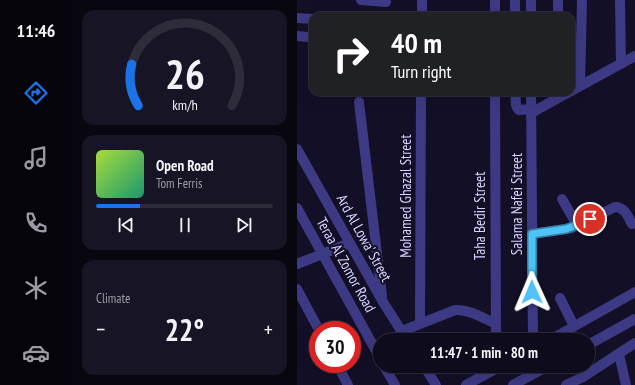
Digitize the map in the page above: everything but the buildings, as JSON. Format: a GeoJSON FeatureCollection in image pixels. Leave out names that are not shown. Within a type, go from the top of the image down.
{"type":"FeatureCollection","features":[{"type":"Feature","properties":{"kind":"street"},"geometry":{"type":"LineString","coordinates":[[361,0],[386,2]]}},
{"type":"Feature","properties":{"kind":"street"},"geometry":{"type":"LineString","coordinates":[[421,12],[422,0]]}},
{"type":"Feature","properties":{"kind":"street"},"geometry":{"type":"LineString","coordinates":[[495,0],[495,12]]}},
{"type":"Feature","properties":{"kind":"street"},"geometry":{"type":"LineString","coordinates":[[515,0],[515,12]]}},
{"type":"Feature","properties":{"kind":"street"},"geometry":{"type":"LineString","coordinates":[[531,0],[531,12]]}},
{"type":"Feature","properties":{"kind":"street"},"geometry":{"type":"LineString","coordinates":[[558,0],[558,12]]}},
{"type":"Feature","properties":{"kind":"street"},"geometry":{"type":"LineString","coordinates":[[580,86],[582,0]]}},
{"type":"Feature","properties":{"kind":"street"},"geometry":{"type":"LineString","coordinates":[[620,0],[621,64]]}},
{"type":"Feature","properties":{"kind":"street"},"geometry":{"type":"LineString","coordinates":[[297,18],[309,19]]}},
{"type":"Feature","properties":{"kind":"street"},"geometry":{"type":"LineString","coordinates":[[297,36],[308,37]]}},
{"type":"Feature","properties":{"kind":"street"},"geometry":{"type":"LineString","coordinates":[[575,88],[635,56]]}},
{"type":"Feature","properties":{"kind":"street","name":"Mohamed Ghazal Street"},"geometry":{"type":"LineString","coordinates":[[420,323],[421,96]]}},
{"type":"Feature","properties":{"kind":"street","name":"Taha Bedir Street"},"geometry":{"type":"LineString","coordinates":[[495,96],[496,333]]}},
{"type":"Feature","properties":{"kind":"street"},"geometry":{"type":"LineString","coordinates":[[516,96],[517,109],[531,111],[555,96]]}},
{"type":"Feature","properties":{"kind":"street","name":"Salama Nafei Street"},"geometry":{"type":"LineString","coordinates":[[531,96],[533,333]]}},
{"type":"Feature","properties":{"kind":"street"},"geometry":{"type":"LineString","coordinates":[[359,102],[383,302]]}},
{"type":"Feature","properties":{"kind":"street","name":"Ard Al Lowa' Street"},"geometry":{"type":"LineString","coordinates":[[297,149],[383,302],[401,331]]}},
{"type":"Feature","properties":{"kind":"street"},"geometry":{"type":"LineString","coordinates":[[562,199],[577,225]]}},
{"type":"Feature","properties":{"kind":"street"},"geometry":{"type":"LineString","coordinates":[[532,234],[566,229],[615,207],[623,210],[634,226]]}},
{"type":"Feature","properties":{"kind":"street","name":"Teraa Al Zomor Road"},"geometry":{"type":"LineString","coordinates":[[297,208],[373,345]]}},
{"type":"Feature","properties":{"kind":"street"},"geometry":{"type":"LineString","coordinates":[[297,264],[350,242]]}},
{"type":"Feature","properties":{"kind":"street"},"geometry":{"type":"LineString","coordinates":[[297,289],[314,321]]}},
{"type":"Feature","properties":{"kind":"street"},"geometry":{"type":"LineString","coordinates":[[562,333],[635,292]]}},
{"type":"Feature","properties":{"kind":"street"},"geometry":{"type":"LineString","coordinates":[[560,298],[575,326]]}},
{"type":"Feature","properties":{"kind":"street"},"geometry":{"type":"LineString","coordinates":[[401,331],[461,309],[495,324]]}},
{"type":"Feature","properties":{"kind":"street"},"geometry":{"type":"LineString","coordinates":[[595,341],[635,319]]}},
{"type":"Feature","properties":{"kind":"street"},"geometry":{"type":"LineString","coordinates":[[566,385],[584,381],[635,343]]}},
{"type":"Feature","properties":{"kind":"street"},"geometry":{"type":"LineString","coordinates":[[619,354],[626,385]]}},
{"type":"Feature","properties":{"kind":"street"},"geometry":{"type":"LineString","coordinates":[[342,373],[348,385]]}},
{"type":"Feature","properties":{"kind":"street"},"geometry":{"type":"LineString","coordinates":[[388,373],[395,385]]}},
{"type":"Feature","properties":{"kind":"street"},"geometry":{"type":"LineString","coordinates":[[428,373],[436,385]]}},
{"type":"Feature","properties":{"kind":"street"},"geometry":{"type":"LineString","coordinates":[[466,385],[487,373]]}},
{"type":"Feature","properties":{"kind":"street"},"geometry":{"type":"LineString","coordinates":[[513,385],[535,373]]}},
{"type":"Feature","properties":{"kind":"route"},"geometry":{"type":"LineString","coordinates":[[532,292],[532,234],[572,228],[590,219]]}}]}
